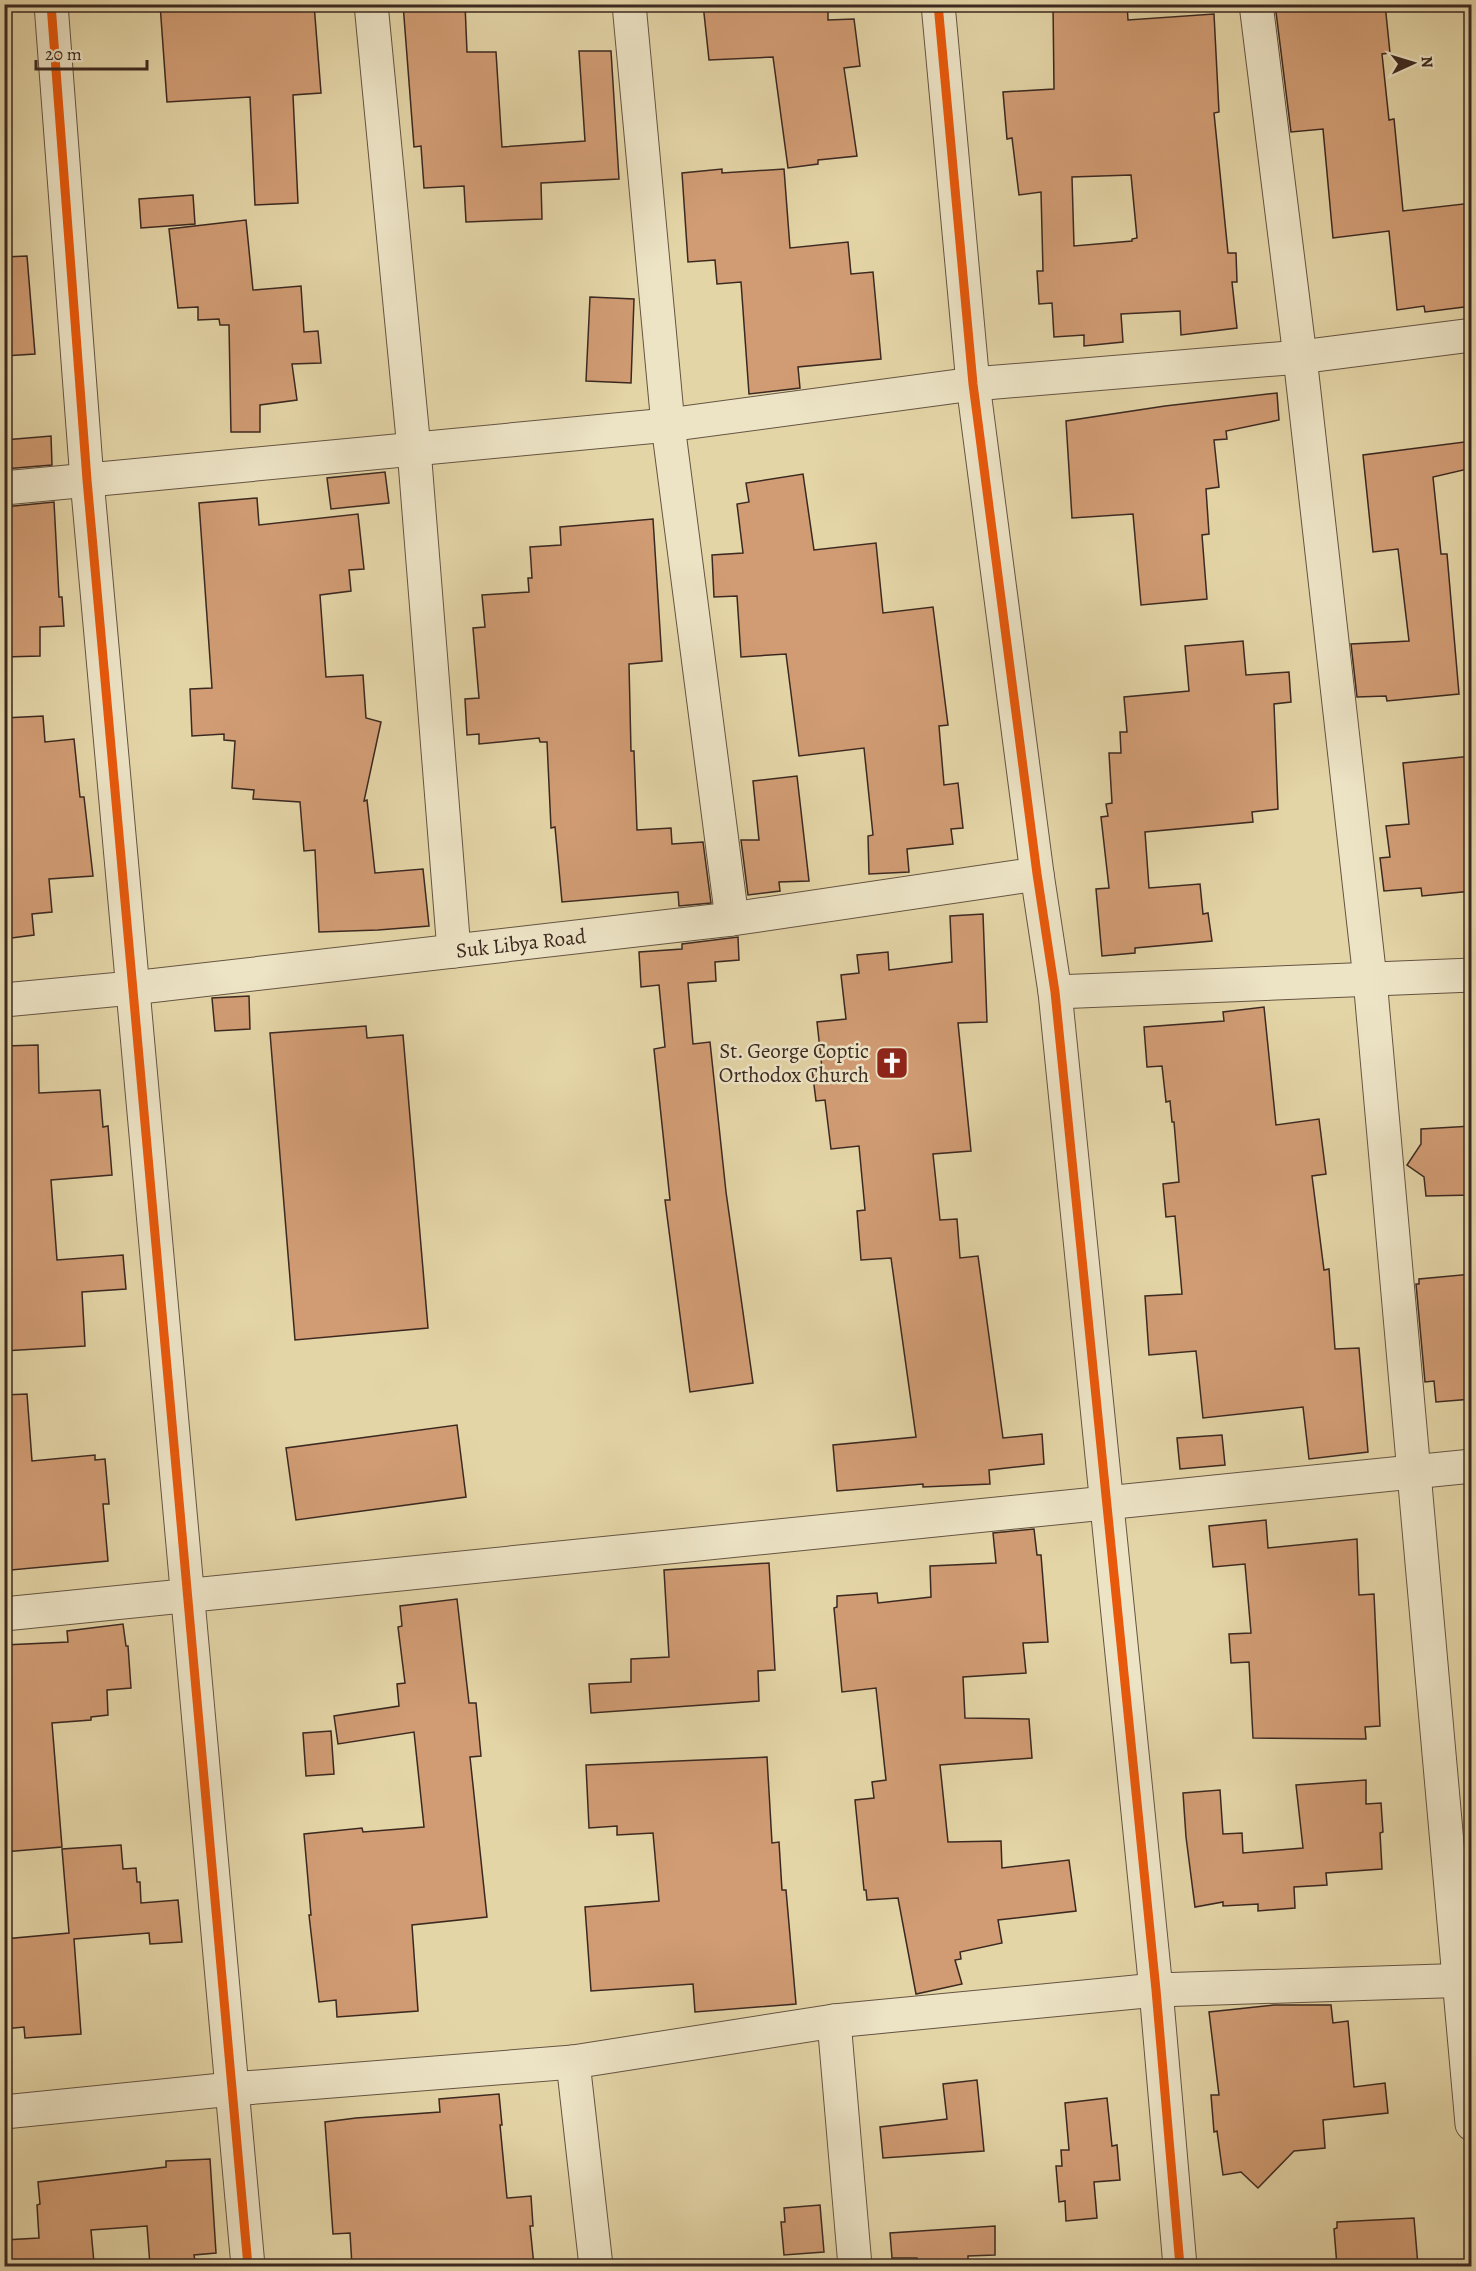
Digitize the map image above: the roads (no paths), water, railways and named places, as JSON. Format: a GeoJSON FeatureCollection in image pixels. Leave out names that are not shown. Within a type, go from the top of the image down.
{"type":"FeatureCollection","features":[{"type":"Feature","properties":{"kind":"street"},"geometry":{"type":"LineString","coordinates":[[51,4],[87,480],[248,2266]]}},
{"type":"Feature","properties":{"kind":"street"},"geometry":{"type":"LineString","coordinates":[[371,4],[414,449],[454,951]]}},
{"type":"Feature","properties":{"kind":"street"},"geometry":{"type":"LineString","coordinates":[[629,4],[668,425],[732,919]]}},
{"type":"Feature","properties":{"kind":"street"},"geometry":{"type":"LineString","coordinates":[[938,4],[973,384],[1037,874],[1055,992],[1156,1990],[1180,2266]]}},
{"type":"Feature","properties":{"kind":"street"},"geometry":{"type":"LineString","coordinates":[[1256,4],[1300,357],[1370,979],[1465,1980],[1472,2124]]}},
{"type":"Feature","properties":{"kind":"street"},"geometry":{"type":"LineString","coordinates":[[4,488],[668,425],[973,384],[1300,357],[1472,334]]}},
{"type":"Feature","properties":{"kind":"street","name":"Suk Libya Road"},"geometry":{"type":"LineString","coordinates":[[4,1000],[132,988],[732,919],[1037,874]]}},
{"type":"Feature","properties":{"kind":"street"},"geometry":{"type":"LineString","coordinates":[[1055,992],[1472,975]]}},
{"type":"Feature","properties":{"kind":"street"},"geometry":{"type":"LineString","coordinates":[[4,1614],[1472,1466]]}},
{"type":"Feature","properties":{"kind":"street"},"geometry":{"type":"LineString","coordinates":[[4,2112],[232,2089],[573,2062],[834,2020],[1156,1990],[1465,1980]]}},
{"type":"Feature","properties":{"kind":"street"},"geometry":{"type":"LineString","coordinates":[[834,2020],[855,2266]]}},
{"type":"Feature","properties":{"kind":"street"},"geometry":{"type":"LineString","coordinates":[[573,2062],[596,2266]]}},
{"type":"Feature","properties":{"kind":"place","name":"St. George Coptic Orthodox Church"},"geometry":{"type":"Point","coordinates":[892,1063]}}]}
